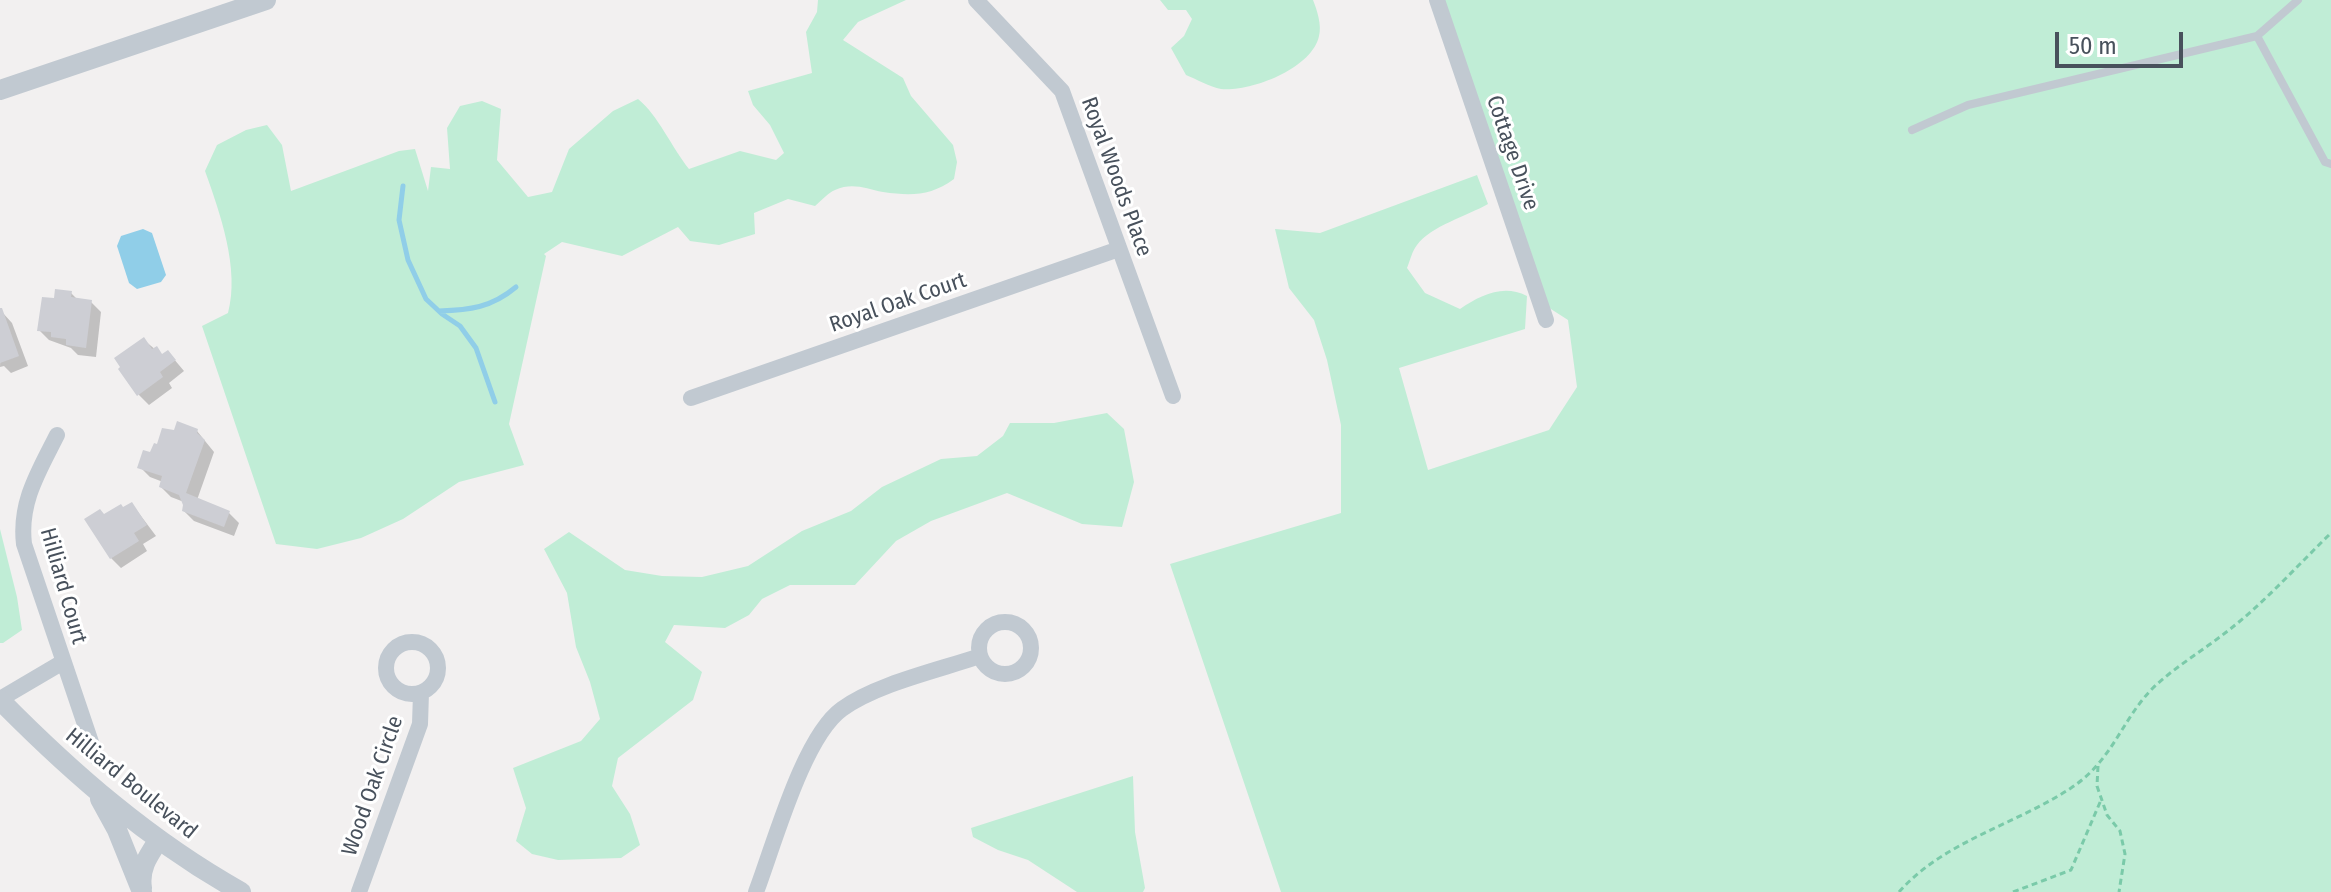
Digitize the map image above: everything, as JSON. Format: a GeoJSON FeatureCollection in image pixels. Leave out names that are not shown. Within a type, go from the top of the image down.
{"type":"FeatureCollection","features":[{"type":"Feature","properties":{"kind":"street"},"geometry":{"type":"LineString","coordinates":[[0,90],[266,0]]}},
{"type":"Feature","properties":{"kind":"street","name":"Royal Woods Place"},"geometry":{"type":"LineString","coordinates":[[976,0],[1062,91],[1173,396]]}},
{"type":"Feature","properties":{"kind":"street","name":"Cottage Drive"},"geometry":{"type":"LineString","coordinates":[[1437,0],[1546,320]]}},
{"type":"Feature","properties":{"kind":"street","name":"Royal Oak Court"},"geometry":{"type":"LineString","coordinates":[[691,398],[1119,249]]}},
{"type":"Feature","properties":{"kind":"street","name":"Hilliard Court"},"geometry":{"type":"LineString","coordinates":[[57,435],[29,490],[23,535],[26,552],[96,757]]}},
{"type":"Feature","properties":{"kind":"street"},"geometry":{"type":"LineString","coordinates":[[756,892],[809,753],[831,718],[850,703],[873,692],[980,656]]}},
{"type":"Feature","properties":{"kind":"street","name":"Hilliard Court"},"geometry":{"type":"LineString","coordinates":[[0,699],[63,662]]}},
{"type":"Feature","properties":{"kind":"street","name":"Wood Oak Circle"},"geometry":{"type":"LineString","coordinates":[[359,892],[420,724],[421,693]]}},
{"type":"Feature","properties":{"kind":"street","name":"Hilliard Boulevard"},"geometry":{"type":"LineString","coordinates":[[0,699],[94,789],[158,841],[241,892]]}},
{"type":"Feature","properties":{"kind":"street"},"geometry":{"type":"LineString","coordinates":[[94,789],[117,830],[142,892]]}},
{"type":"Feature","properties":{"kind":"street"},"geometry":{"type":"LineString","coordinates":[[142,892],[144,864],[158,841]]}},
{"type":"Feature","properties":{"kind":"lane"},"geometry":{"type":"LineString","coordinates":[[1912,130],[1968,105],[2257,36],[2298,0]]}},
{"type":"Feature","properties":{"kind":"lane"},"geometry":{"type":"LineString","coordinates":[[2257,36],[2311,140],[2325,162],[2331,164]]}},
{"type":"Feature","properties":{"kind":"path"},"geometry":{"type":"LineString","coordinates":[[1899,892],[1913,876],[1951,851],[2072,788],[2098,766],[2156,685],[2232,628],[2331,533]]}},
{"type":"Feature","properties":{"kind":"path"},"geometry":{"type":"LineString","coordinates":[[2098,766],[2097,786],[2101,800],[2107,815],[2120,831],[2125,854],[2119,892]]}},
{"type":"Feature","properties":{"kind":"path"},"geometry":{"type":"LineString","coordinates":[[2013,892],[2071,870],[2101,800]]}},
{"type":"Feature","properties":{"kind":"green space"},"geometry":{"type":"Polygon","coordinates":[[[818,0],[906,0],[858,22],[843,40],[903,78],[911,96],[953,145],[957,162],[954,179],[937,189],[912,194],[859,187],[842,188],[832,191],[815,206],[788,199],[754,213],[755,234],[719,245],[690,241],[678,227],[622,256],[562,242],[544,254],[509,424],[524,465],[459,482],[403,519],[361,538],[317,549],[276,544],[202,326],[228,313],[231,296],[227,241],[205,171],[217,145],[246,130],[267,125],[282,145],[291,191],[399,151],[415,149],[428,191],[431,167],[450,169],[447,128],[460,106],[482,101],[501,109],[497,160],[528,197],[552,192],[569,149],[613,111],[638,99],[652,114],[689,169],[740,151],[776,160],[784,153],[770,125],[753,105],[748,91],[812,73],[806,32],[817,12],[818,0]]]}},
{"type":"Feature","properties":{"kind":"green space"},"geometry":{"type":"Polygon","coordinates":[[[1160,0],[1313,0],[1320,32],[1314,48],[1293,68],[1248,87],[1221,89],[1186,75],[1171,48],[1184,36],[1192,19],[1186,10],[1168,10],[1160,0]]]}},
{"type":"Feature","properties":{"kind":"green space"},"geometry":{"type":"Polygon","coordinates":[[[1437,0],[2331,0],[2331,892],[1281,892],[1170,564],[1341,513],[1341,425],[1327,360],[1314,320],[1289,288],[1275,229],[1320,233],[1477,175],[1488,204],[1423,238],[1407,268],[1425,293],[1460,309],[1476,299],[1501,291],[1527,296],[1525,329],[1399,368],[1428,470],[1549,430],[1577,387],[1568,320],[1540,302],[1437,0]]]}},
{"type":"Feature","properties":{"kind":"green space"},"geometry":{"type":"Polygon","coordinates":[[[1107,413],[1124,429],[1134,482],[1122,527],[1082,524],[1007,493],[931,521],[896,541],[855,585],[790,585],[762,599],[749,615],[725,628],[674,625],[665,642],[702,672],[693,700],[618,758],[612,786],[630,814],[640,845],[621,858],[558,860],[532,854],[516,841],[526,808],[513,768],[581,741],[600,719],[576,647],[567,593],[544,549],[569,532],[625,570],[662,576],[702,577],[748,566],[802,531],[851,511],[882,487],[941,459],[977,456],[1003,436],[1010,423],[1054,423],[1107,413]]]}},
{"type":"Feature","properties":{"kind":"green space"},"geometry":{"type":"Polygon","coordinates":[[[0,529],[22,630],[3,643],[0,643],[0,529]]]}},
{"type":"Feature","properties":{"kind":"green space"},"geometry":{"type":"Polygon","coordinates":[[[1133,776],[1135,832],[1145,888],[1143,892],[1077,892],[1028,860],[973,837],[971,828],[1133,776]]]}},
{"type":"Feature","properties":{"kind":"water"},"geometry":{"type":"Polygon","coordinates":[[[143,229],[152,233],[166,275],[161,282],[137,289],[129,283],[117,246],[121,236],[143,229]]]}},
{"type":"Feature","properties":{"kind":"building"},"geometry":{"type":"Polygon","coordinates":[[[55,289],[72,291],[71,297],[92,300],[86,348],[66,345],[66,339],[51,337],[51,332],[37,331],[42,297],[54,298],[55,289]]]}},
{"type":"Feature","properties":{"kind":"building"},"geometry":{"type":"Polygon","coordinates":[[[0,308],[19,356],[0,363],[0,308]]]}},
{"type":"Feature","properties":{"kind":"building"},"geometry":{"type":"Polygon","coordinates":[[[144,337],[152,349],[157,346],[162,354],[168,350],[176,360],[160,372],[163,377],[137,396],[114,358],[144,337]]]}},
{"type":"Feature","properties":{"kind":"building"},"geometry":{"type":"Polygon","coordinates":[[[177,421],[198,429],[197,433],[205,440],[186,493],[230,511],[224,527],[182,511],[179,495],[159,487],[162,476],[137,468],[143,450],[150,452],[154,443],[157,444],[162,428],[174,430],[177,421]]]}},
{"type":"Feature","properties":{"kind":"building"},"geometry":{"type":"Polygon","coordinates":[[[132,502],[147,525],[134,533],[139,541],[110,559],[84,519],[100,509],[104,514],[121,504],[123,507],[132,502]]]}},
{"type":"Feature","properties":{"kind":"waterway"},"geometry":{"type":"LineString","coordinates":[[403,186],[399,220],[408,260],[426,299],[460,326],[476,348],[495,402]]}},
{"type":"Feature","properties":{"kind":"waterway"},"geometry":{"type":"LineString","coordinates":[[439,311],[479,306],[498,299],[516,287]]}}]}
